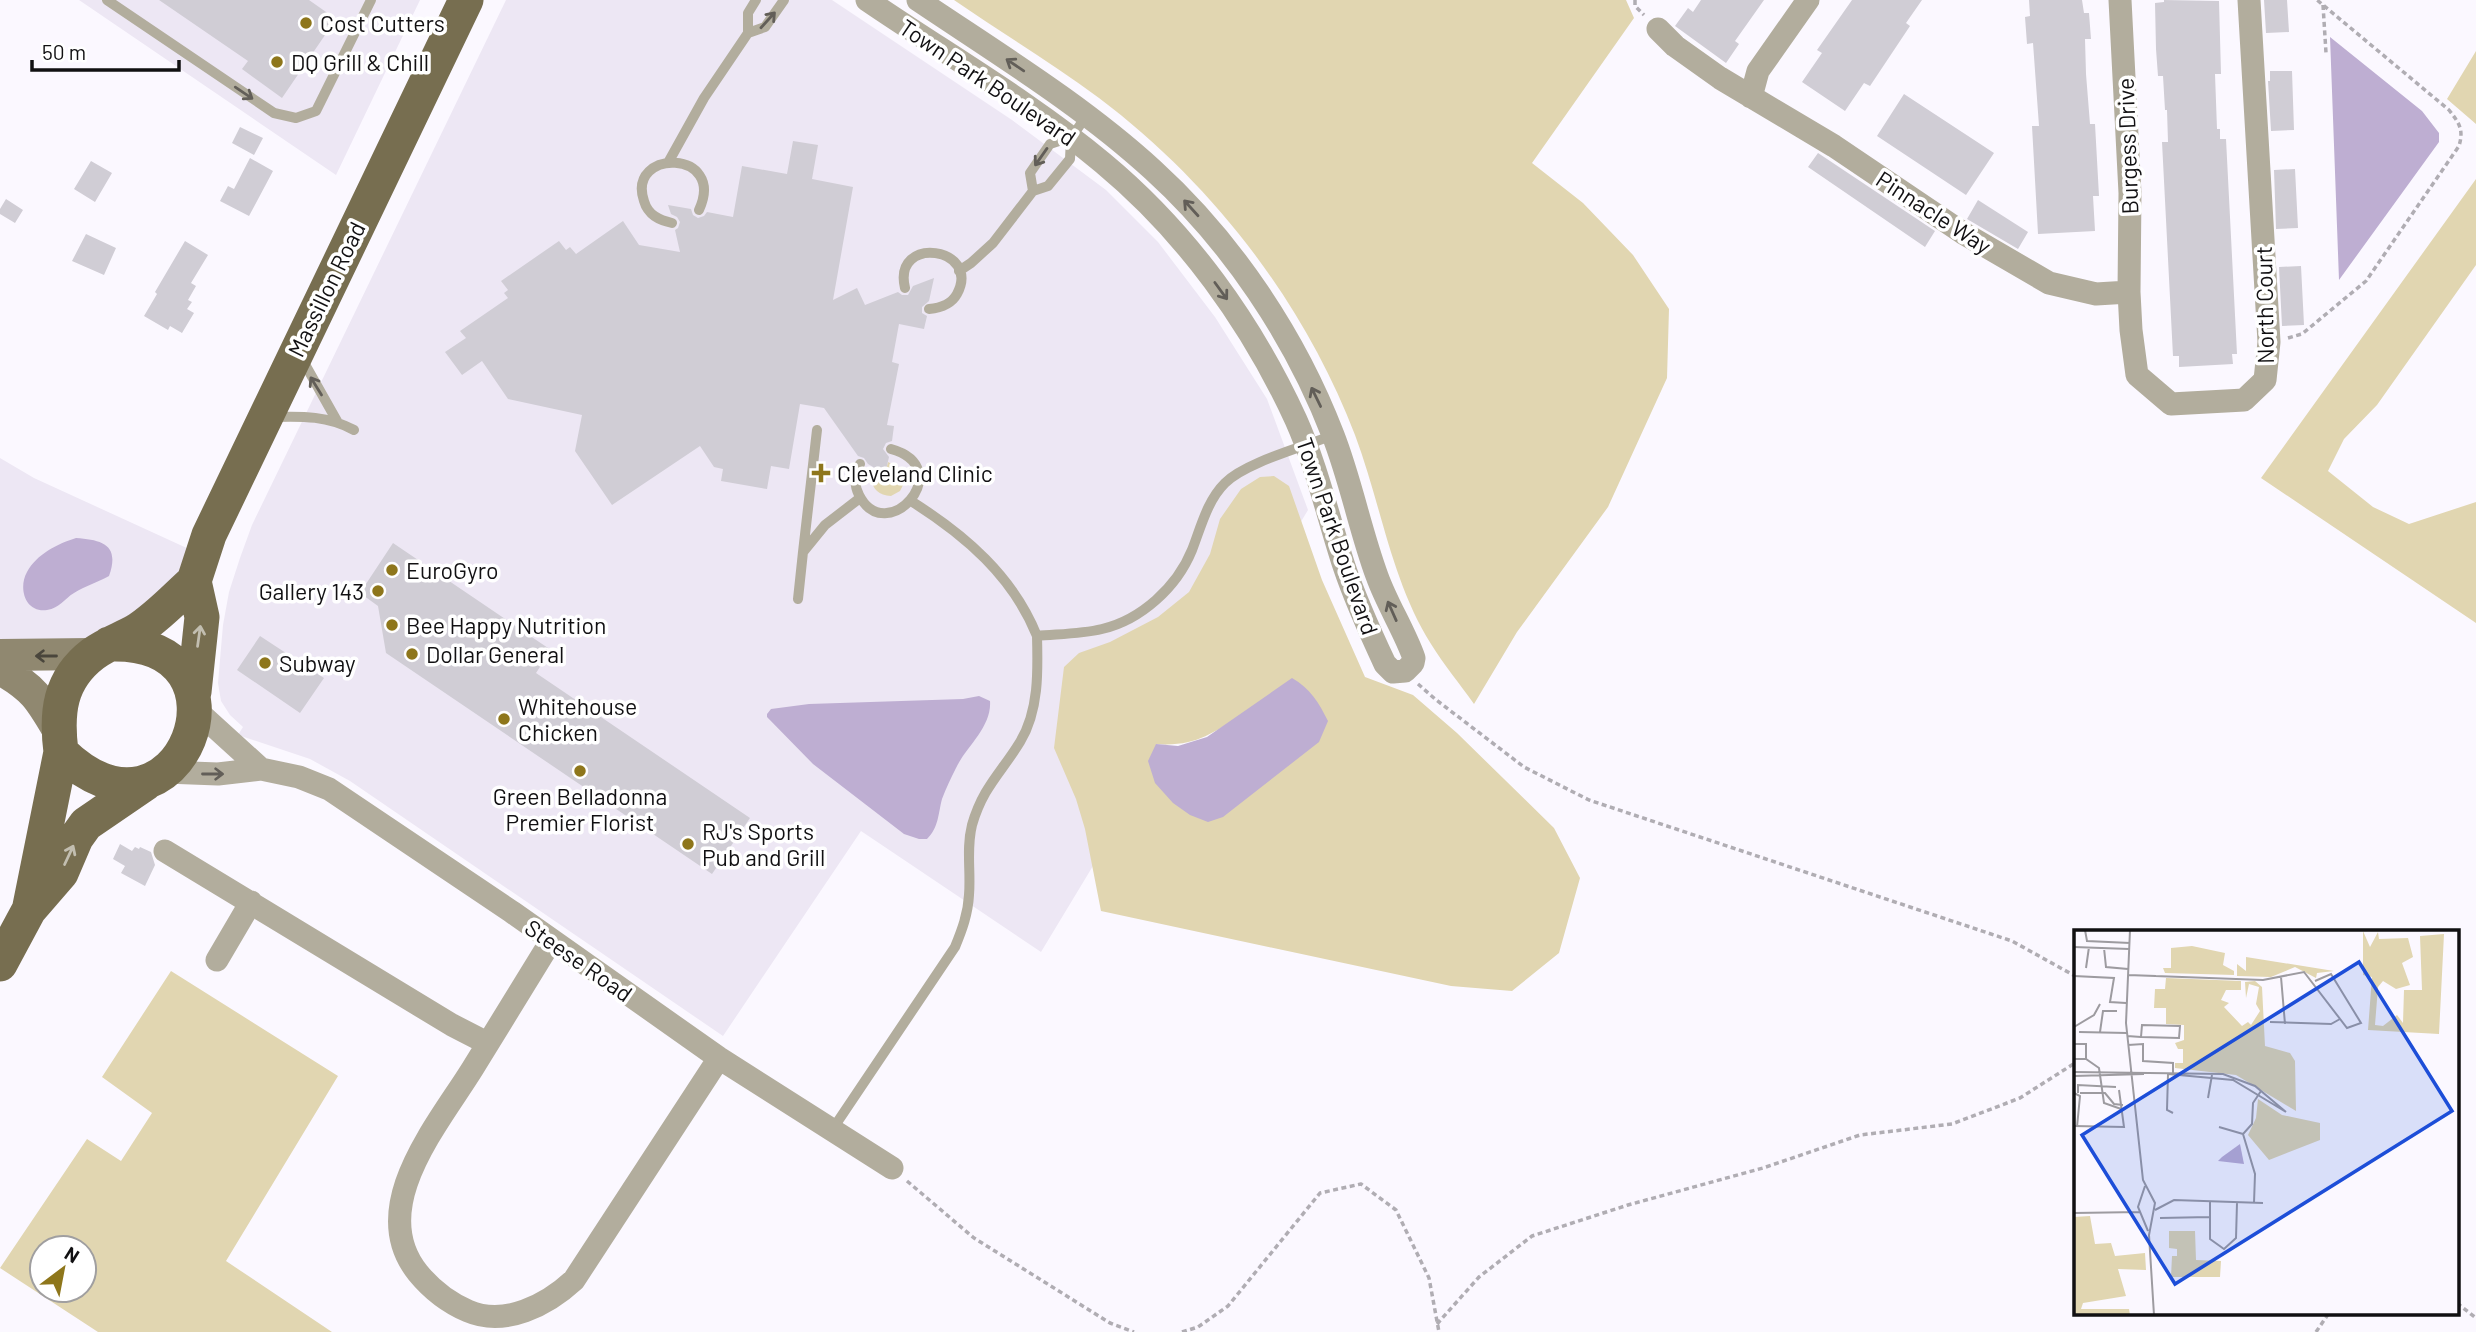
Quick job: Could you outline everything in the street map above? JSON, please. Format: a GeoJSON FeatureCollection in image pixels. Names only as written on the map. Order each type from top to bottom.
{"type":"FeatureCollection","features":[{"type":"Feature","properties":{"kind":"main road","name":"Massillon Road"},"geometry":{"type":"LineString","coordinates":[[100,649],[160,614],[194,581],[209,535],[466,0]]}},
{"type":"Feature","properties":{"kind":"main road"},"geometry":{"type":"LineString","coordinates":[[0,964],[29,911],[61,873],[76,838],[86,824],[155,778],[185,747],[192,733],[202,617],[194,581]]}},
{"type":"Feature","properties":{"kind":"main road"},"geometry":{"type":"LineString","coordinates":[[29,911],[60,741],[61,698],[66,685],[100,649],[141,645],[163,654],[177,665],[194,701]]}},
{"type":"Feature","properties":{"kind":"main road"},"geometry":{"type":"LineString","coordinates":[[60,741],[83,771],[101,782],[120,786],[155,778]]}},
{"type":"Feature","properties":{"kind":"street","name":"Town Park Boulevard"},"geometry":{"type":"LineString","coordinates":[[867,0],[1071,138],[1105,164],[1142,199],[1204,268],[1237,313],[1265,360],[1307,446],[1345,567],[1388,669],[1399,673],[1405,671],[1414,658],[1378,580],[1333,435],[1310,383],[1286,340],[1232,257],[1171,188],[1121,142],[1087,115],[918,0]]}},
{"type":"Feature","properties":{"kind":"street"},"geometry":{"type":"LineString","coordinates":[[1751,97],[1758,71],[1808,0]]}},
{"type":"Feature","properties":{"kind":"street","name":"Burgess Drive"},"geometry":{"type":"LineString","coordinates":[[2120,0],[2130,193],[2129,292]]}},
{"type":"Feature","properties":{"kind":"street","name":"North Court"},"geometry":{"type":"LineString","coordinates":[[2129,292],[2137,375],[2171,404],[2244,400],[2265,380],[2269,342],[2249,0]]}},
{"type":"Feature","properties":{"kind":"street","name":"Pinnacle Way"},"geometry":{"type":"LineString","coordinates":[[1658,29],[1675,46],[1751,97],[1834,146],[1964,233],[2049,283],[2096,293],[2129,292]]}},
{"type":"Feature","properties":{"kind":"street"},"geometry":{"type":"LineString","coordinates":[[0,655],[100,649]]}},
{"type":"Feature","properties":{"kind":"street"},"geometry":{"type":"LineString","coordinates":[[0,669],[29,688],[41,700],[60,741]]}},
{"type":"Feature","properties":{"kind":"street"},"geometry":{"type":"LineString","coordinates":[[194,701],[261,769]]}},
{"type":"Feature","properties":{"kind":"street","name":"Steese Road"},"geometry":{"type":"LineString","coordinates":[[155,778],[261,769],[299,776],[329,789],[719,1058],[892,1168]]}},
{"type":"Feature","properties":{"kind":"street"},"geometry":{"type":"LineString","coordinates":[[165,851],[452,1026],[487,1044]]}},
{"type":"Feature","properties":{"kind":"street"},"geometry":{"type":"LineString","coordinates":[[217,961],[251,902]]}},
{"type":"Feature","properties":{"kind":"street"},"geometry":{"type":"LineString","coordinates":[[551,941],[425,1144],[405,1185],[400,1207],[404,1250],[413,1266],[435,1292],[453,1305],[473,1313],[492,1316],[514,1314],[537,1307],[574,1280],[719,1058]]}},
{"type":"Feature","properties":{"kind":"lane"},"geometry":{"type":"LineString","coordinates":[[107,0],[274,113],[296,118],[316,111],[367,2]]}},
{"type":"Feature","properties":{"kind":"lane"},"geometry":{"type":"LineString","coordinates":[[669,161],[704,98],[748,33],[748,13],[756,0]]}},
{"type":"Feature","properties":{"kind":"lane"},"geometry":{"type":"LineString","coordinates":[[748,33],[765,27],[784,0]]}},
{"type":"Feature","properties":{"kind":"lane"},"geometry":{"type":"LineString","coordinates":[[959,271],[993,243],[1033,191],[1048,186],[1070,159],[1071,138],[1087,115]]}},
{"type":"Feature","properties":{"kind":"lane"},"geometry":{"type":"LineString","coordinates":[[1033,191],[1030,173],[1050,144],[1071,138]]}},
{"type":"Feature","properties":{"kind":"lane"},"geometry":{"type":"LineString","coordinates":[[672,223],[653,216],[643,199],[645,179],[659,164],[679,162],[696,172],[704,190],[699,209]]}},
{"type":"Feature","properties":{"kind":"lane"},"geometry":{"type":"LineString","coordinates":[[905,288],[904,275],[907,266],[922,253],[930,251],[949,257],[959,271],[959,291],[954,299],[938,308],[929,309]]}},
{"type":"Feature","properties":{"kind":"lane"},"geometry":{"type":"LineString","coordinates":[[297,349],[312,381],[337,421]]}},
{"type":"Feature","properties":{"kind":"lane"},"geometry":{"type":"LineString","coordinates":[[264,418],[296,416],[337,421],[354,430]]}},
{"type":"Feature","properties":{"kind":"lane"},"geometry":{"type":"LineString","coordinates":[[798,599],[817,430]]}},
{"type":"Feature","properties":{"kind":"lane"},"geometry":{"type":"LineString","coordinates":[[1037,636],[1103,629],[1135,615],[1165,593],[1180,573],[1191,554],[1212,501],[1226,482],[1246,469],[1333,435]]}},
{"type":"Feature","properties":{"kind":"lane"},"geometry":{"type":"LineString","coordinates":[[860,464],[855,478],[860,498],[876,511],[897,511],[911,501],[918,488],[919,477],[916,467],[900,452],[891,449]]}},
{"type":"Feature","properties":{"kind":"lane"},"geometry":{"type":"LineString","coordinates":[[803,552],[825,525],[860,498]]}},
{"type":"Feature","properties":{"kind":"lane"},"geometry":{"type":"LineString","coordinates":[[832,1130],[956,947],[966,919],[970,893],[967,856],[972,826],[984,791],[1021,741],[1032,713],[1038,669],[1037,636],[1028,613],[1006,581],[984,556],[956,531],[911,501]]}},
{"type":"Feature","properties":{"kind":"path"},"geometry":{"type":"LineString","coordinates":[[2269,342],[2302,334],[2366,281],[2459,146],[2463,133],[2449,110],[2317,0]]}},
{"type":"Feature","properties":{"kind":"path"},"geometry":{"type":"LineString","coordinates":[[2323,5],[2326,53]]}},
{"type":"Feature","properties":{"kind":"path"},"geometry":{"type":"LineString","coordinates":[[1405,671],[1435,699],[1524,767],[1589,800],[2012,941],[2074,975]]}},
{"type":"Feature","properties":{"kind":"path"},"geometry":{"type":"LineString","coordinates":[[1437,1324],[1479,1277],[1532,1236],[1628,1205],[1763,1168],[1860,1135],[1952,1124],[2020,1098],[2074,1064]]}},
{"type":"Feature","properties":{"kind":"path"},"geometry":{"type":"LineString","coordinates":[[892,1168],[974,1238],[1110,1323],[1134,1332]]}},
{"type":"Feature","properties":{"kind":"path"},"geometry":{"type":"LineString","coordinates":[[1182,1332],[1198,1327],[1228,1306],[1320,1193],[1361,1184],[1396,1210],[1429,1278],[1439,1332]]}},
{"type":"Feature","properties":{"kind":"path"},"geometry":{"type":"LineString","coordinates":[[2458,1304],[2476,1318]]}},
{"type":"Feature","properties":{"kind":"path"},"geometry":{"type":"LineString","coordinates":[[2316,1332],[2328,1314]]}},
{"type":"Feature","properties":{"kind":"shaded area"},"geometry":{"type":"Polygon","coordinates":[[[79,0],[420,0],[336,175],[79,0]]]}},
{"type":"Feature","properties":{"kind":"shaded area","name":"Cleveland Clinic"},"geometry":{"type":"Polygon","coordinates":[[[506,0],[832,0],[1012,120],[1106,190],[1158,242],[1215,317],[1267,399],[1308,510],[1041,952],[861,831],[723,1036],[350,781],[310,759],[238,735],[243,727],[230,715],[221,701],[218,683],[229,592],[252,525],[506,0]]]}},
{"type":"Feature","properties":{"kind":"shaded area"},"geometry":{"type":"Polygon","coordinates":[[[954,0],[1626,0],[1634,18],[1532,163],[1583,203],[1633,255],[1669,309],[1667,378],[1608,507],[1517,632],[1474,704],[1441,659],[1417,619],[1396,568],[1355,435],[1334,386],[1281,292],[1250,248],[1180,168],[1140,131],[1081,85],[954,0]]]}},
{"type":"Feature","properties":{"kind":"shaded area"},"geometry":{"type":"Polygon","coordinates":[[[2330,37],[2422,111],[2439,133],[2439,142],[2339,280],[2330,37]]]}},
{"type":"Feature","properties":{"kind":"shaded area"},"geometry":{"type":"Polygon","coordinates":[[[2476,51],[2476,124],[2447,99],[2476,51]]]}},
{"type":"Feature","properties":{"kind":"shaded area"},"geometry":{"type":"Polygon","coordinates":[[[2476,179],[2476,265],[2377,405],[2344,439],[2328,471],[2373,507],[2409,524],[2476,502],[2476,623],[2261,478],[2476,179]]]}},
{"type":"Feature","properties":{"kind":"shaded area"},"geometry":{"type":"Polygon","coordinates":[[[0,458],[34,478],[202,555],[135,631],[0,655],[0,458]]]}},
{"type":"Feature","properties":{"kind":"shaded area"},"geometry":{"type":"Polygon","coordinates":[[[888,462],[902,469],[905,481],[900,491],[891,496],[880,493],[872,483],[876,468],[886,470],[888,462]]]}},
{"type":"Feature","properties":{"kind":"shaded area"},"geometry":{"type":"Polygon","coordinates":[[[1274,476],[1289,486],[1322,580],[1365,677],[1413,695],[1457,733],[1554,828],[1580,878],[1559,953],[1512,991],[1451,986],[1101,911],[1085,829],[1076,799],[1054,748],[1064,667],[1079,653],[1110,642],[1158,617],[1189,592],[1210,554],[1220,519],[1241,489],[1260,477],[1274,476]],[[1242,715],[1202,738],[1181,743],[1156,744],[1155,783],[1242,715]]]}},
{"type":"Feature","properties":{"kind":"shaded area"},"geometry":{"type":"Polygon","coordinates":[[[76,538],[94,540],[107,546],[112,557],[109,576],[78,591],[51,609],[33,608],[24,592],[27,572],[48,550],[76,538]]]}},
{"type":"Feature","properties":{"kind":"shaded area"},"geometry":{"type":"Polygon","coordinates":[[[1292,678],[1313,696],[1328,721],[1319,742],[1223,817],[1208,822],[1190,815],[1173,803],[1155,783],[1148,761],[1156,744],[1178,746],[1207,737],[1292,678]]]}},
{"type":"Feature","properties":{"kind":"shaded area"},"geometry":{"type":"Polygon","coordinates":[[[979,696],[990,701],[987,719],[956,768],[942,799],[936,825],[927,839],[904,834],[813,764],[767,717],[771,709],[809,704],[963,699],[979,696]]]}},
{"type":"Feature","properties":{"kind":"shaded area"},"geometry":{"type":"Polygon","coordinates":[[[171,971],[338,1076],[226,1261],[332,1332],[98,1332],[55,1304],[98,1304],[98,1234],[28,1234],[28,1286],[0,1268],[87,1139],[121,1161],[152,1113],[102,1077],[171,971]]]}},
{"type":"Feature","properties":{"kind":"building"},"geometry":{"type":"Polygon","coordinates":[[[159,0],[309,0],[336,19],[282,98],[242,69],[248,61],[159,0]]]}},
{"type":"Feature","properties":{"kind":"building"},"geometry":{"type":"Polygon","coordinates":[[[1701,0],[1764,0],[1735,41],[1739,44],[1726,63],[1675,26],[1688,8],[1693,12],[1701,0]]]}},
{"type":"Feature","properties":{"kind":"building"},"geometry":{"type":"Polygon","coordinates":[[[1852,0],[1922,0],[1906,23],[1910,26],[1870,86],[1864,83],[1845,111],[1802,82],[1822,53],[1817,50],[1852,0]]]}},
{"type":"Feature","properties":{"kind":"building"},"geometry":{"type":"Polygon","coordinates":[[[2029,0],[2082,0],[2084,13],[2089,13],[2091,39],[2085,39],[2086,74],[2090,124],[2095,124],[2099,196],[2093,196],[2095,231],[2038,234],[2032,126],[2039,126],[2033,43],[2027,44],[2025,17],[2030,16],[2029,0]]]}},
{"type":"Feature","properties":{"kind":"building"},"geometry":{"type":"Polygon","coordinates":[[[2164,0],[2219,1],[2221,74],[2215,74],[2217,129],[2220,129],[2220,139],[2226,139],[2237,354],[2232,354],[2233,364],[2179,367],[2179,356],[2173,356],[2162,142],[2168,142],[2167,110],[2163,76],[2158,76],[2156,49],[2155,3],[2164,0]]]}},
{"type":"Feature","properties":{"kind":"building"},"geometry":{"type":"Polygon","coordinates":[[[2264,0],[2287,0],[2289,32],[2266,33],[2264,0]]]}},
{"type":"Feature","properties":{"kind":"building"},"geometry":{"type":"Polygon","coordinates":[[[2270,71],[2292,71],[2294,130],[2271,131],[2268,81],[2270,71]]]}},
{"type":"Feature","properties":{"kind":"building"},"geometry":{"type":"Polygon","coordinates":[[[1904,94],[1994,153],[1966,195],[1877,136],[1904,94]]]}},
{"type":"Feature","properties":{"kind":"building"},"geometry":{"type":"Polygon","coordinates":[[[240,127],[263,138],[254,155],[232,143],[240,127]]]}},
{"type":"Feature","properties":{"kind":"building"},"geometry":{"type":"Polygon","coordinates":[[[793,141],[818,145],[812,179],[853,187],[833,300],[857,288],[865,305],[898,292],[908,295],[913,286],[934,278],[929,301],[922,307],[922,313],[927,316],[924,329],[899,324],[892,362],[899,364],[887,425],[894,426],[892,441],[886,443],[883,449],[889,457],[885,474],[858,456],[824,408],[800,404],[789,469],[771,466],[767,489],[721,481],[723,469],[714,467],[700,446],[612,505],[575,451],[582,415],[508,399],[482,361],[462,375],[445,352],[466,338],[460,331],[508,298],[504,293],[508,290],[501,281],[559,241],[566,250],[570,247],[576,254],[623,221],[639,245],[680,252],[675,230],[680,222],[671,214],[668,205],[691,209],[693,215],[698,218],[707,212],[733,217],[742,166],[787,174],[793,141]]]}},
{"type":"Feature","properties":{"kind":"building"},"geometry":{"type":"Polygon","coordinates":[[[1818,153],[1935,231],[1925,247],[1808,167],[1818,153]]]}},
{"type":"Feature","properties":{"kind":"building"},"geometry":{"type":"Polygon","coordinates":[[[250,158],[273,171],[249,216],[220,201],[228,186],[234,189],[250,158]]]}},
{"type":"Feature","properties":{"kind":"building"},"geometry":{"type":"Polygon","coordinates":[[[91,161],[112,173],[95,202],[74,189],[91,161]]]}},
{"type":"Feature","properties":{"kind":"building"},"geometry":{"type":"Polygon","coordinates":[[[2295,169],[2298,228],[2276,229],[2274,170],[2295,169]]]}},
{"type":"Feature","properties":{"kind":"building"},"geometry":{"type":"Polygon","coordinates":[[[6,199],[23,210],[15,223],[0,214],[6,199]]]}},
{"type":"Feature","properties":{"kind":"building"},"geometry":{"type":"Polygon","coordinates":[[[1978,200],[2028,232],[2018,249],[1967,219],[1978,200]]]}},
{"type":"Feature","properties":{"kind":"building"},"geometry":{"type":"Polygon","coordinates":[[[86,234],[116,248],[104,275],[72,261],[86,234]]]}},
{"type":"Feature","properties":{"kind":"building"},"geometry":{"type":"Polygon","coordinates":[[[185,241],[208,255],[191,283],[196,286],[188,300],[192,302],[187,309],[194,313],[182,333],[170,326],[168,330],[144,316],[185,241]]]}},
{"type":"Feature","properties":{"kind":"building"},"geometry":{"type":"Polygon","coordinates":[[[2301,266],[2304,325],[2282,326],[2279,267],[2301,266]]]}},
{"type":"Feature","properties":{"kind":"building"},"geometry":{"type":"Polygon","coordinates":[[[393,543],[551,650],[536,673],[750,818],[712,874],[386,653],[378,606],[360,593],[393,543]]]}},
{"type":"Feature","properties":{"kind":"building"},"geometry":{"type":"Polygon","coordinates":[[[260,636],[324,678],[300,713],[237,670],[260,636]]]}},
{"type":"Feature","properties":{"kind":"building"},"geometry":{"type":"Polygon","coordinates":[[[120,844],[132,851],[135,847],[140,847],[151,852],[155,865],[145,886],[121,873],[125,866],[113,859],[120,844]]]}},
{"type":"Feature","properties":{"kind":"place","name":"Cost Cutters"},"geometry":{"type":"Point","coordinates":[306,23]}},
{"type":"Feature","properties":{"kind":"place","name":"DQ Grill & Chill"},"geometry":{"type":"Point","coordinates":[277,62]}},
{"type":"Feature","properties":{"kind":"place","name":"Cleveland Clinic"},"geometry":{"type":"Point","coordinates":[821,473]}},
{"type":"Feature","properties":{"kind":"place","name":"EuroGyro"},"geometry":{"type":"Point","coordinates":[392,570]}},
{"type":"Feature","properties":{"kind":"place","name":"Gallery 143"},"geometry":{"type":"Point","coordinates":[378,591]}},
{"type":"Feature","properties":{"kind":"place","name":"Bee Happy Nutrition"},"geometry":{"type":"Point","coordinates":[392,625]}},
{"type":"Feature","properties":{"kind":"place","name":"Dollar General"},"geometry":{"type":"Point","coordinates":[412,654]}},
{"type":"Feature","properties":{"kind":"place","name":"Subway"},"geometry":{"type":"Point","coordinates":[265,663]}},
{"type":"Feature","properties":{"kind":"place","name":"Whitehouse Chicken"},"geometry":{"type":"Point","coordinates":[504,719]}},
{"type":"Feature","properties":{"kind":"place","name":"Green Belladonna Premier Florist"},"geometry":{"type":"Point","coordinates":[580,771]}},
{"type":"Feature","properties":{"kind":"place","name":"RJ's Sports Pub and Grill"},"geometry":{"type":"Point","coordinates":[688,844]}}]}
